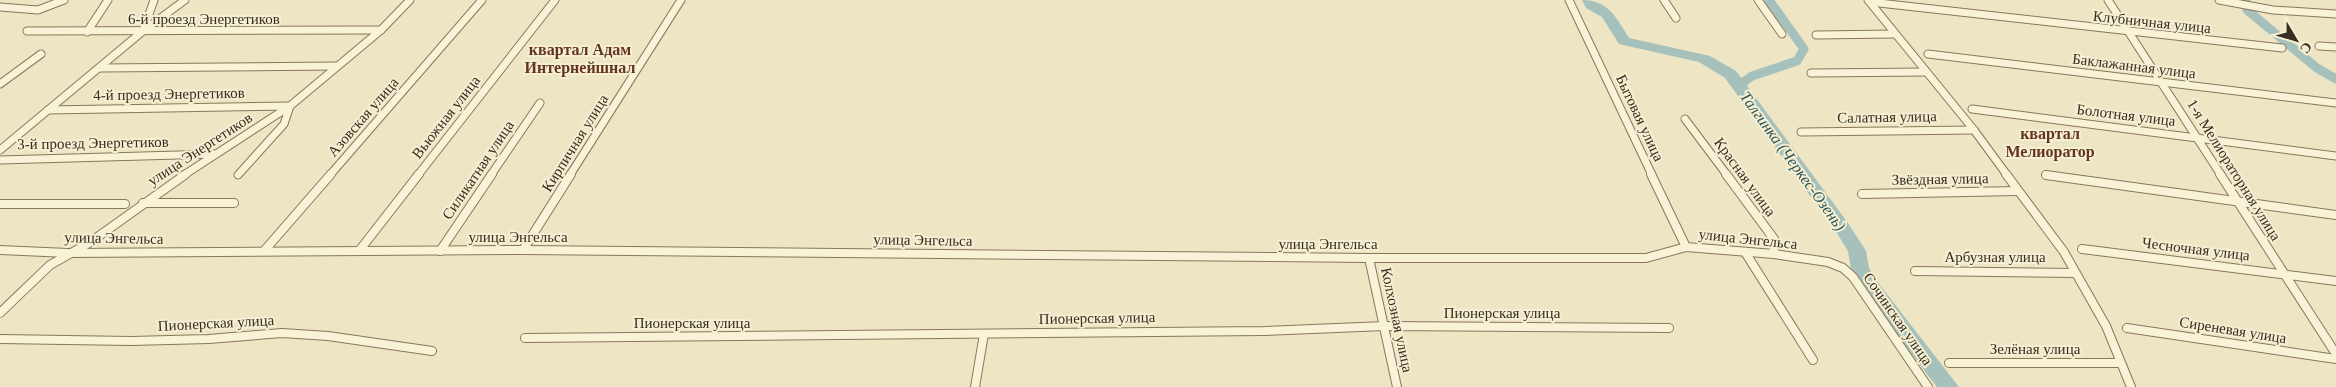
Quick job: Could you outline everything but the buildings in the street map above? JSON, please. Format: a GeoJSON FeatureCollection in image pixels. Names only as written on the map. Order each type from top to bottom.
{"type":"FeatureCollection","features":[{"type":"Feature","properties":{"kind":"street"},"geometry":{"type":"LineString","coordinates":[[0,7],[38,10],[64,0]]}},
{"type":"Feature","properties":{"kind":"street"},"geometry":{"type":"LineString","coordinates":[[87,32],[108,0]]}},
{"type":"Feature","properties":{"kind":"street"},"geometry":{"type":"LineString","coordinates":[[143,31],[154,0]]}},
{"type":"Feature","properties":{"kind":"street"},"geometry":{"type":"LineString","coordinates":[[0,150],[143,31],[185,0]]}},
{"type":"Feature","properties":{"kind":"street","name":"улица Энергетиков"},"geometry":{"type":"LineString","coordinates":[[0,313],[38,275],[68,253],[90,243],[143,203],[290,106],[381,30],[410,0]]}},
{"type":"Feature","properties":{"kind":"street","name":"Азовская улица"},"geometry":{"type":"LineString","coordinates":[[264,251],[482,0]]}},
{"type":"Feature","properties":{"kind":"street","name":"Вьюжная улица"},"geometry":{"type":"LineString","coordinates":[[359,251],[555,0]]}},
{"type":"Feature","properties":{"kind":"street","name":"Кирпичная улица"},"geometry":{"type":"LineString","coordinates":[[523,250],[681,0]]}},
{"type":"Feature","properties":{"kind":"street","name":"Бытовая улица"},"geometry":{"type":"LineString","coordinates":[[1569,0],[1686,247]]}},
{"type":"Feature","properties":{"kind":"street"},"geometry":{"type":"LineString","coordinates":[[1664,0],[1676,18]]}},
{"type":"Feature","properties":{"kind":"street"},"geometry":{"type":"LineString","coordinates":[[1758,0],[1782,34]]}},
{"type":"Feature","properties":{"kind":"street","name":"1-я Мелиораторная улица"},"geometry":{"type":"LineString","coordinates":[[2108,0],[2163,82],[2282,273],[2336,354]]}},
{"type":"Feature","properties":{"kind":"street"},"geometry":{"type":"LineString","coordinates":[[2219,0],[2262,8],[2336,14]]}},
{"type":"Feature","properties":{"kind":"street"},"geometry":{"type":"LineString","coordinates":[[1869,1],[1974,130],[2064,252],[2106,326],[2131,387]]}},
{"type":"Feature","properties":{"kind":"street","name":"Клубничная улица"},"geometry":{"type":"LineString","coordinates":[[1869,1],[2282,48]]}},
{"type":"Feature","properties":{"kind":"street","name":"6-й проезд Энергетиков"},"geometry":{"type":"LineString","coordinates":[[27,32],[381,30]]}},
{"type":"Feature","properties":{"kind":"street"},"geometry":{"type":"LineString","coordinates":[[1816,34],[1895,34]]}},
{"type":"Feature","properties":{"kind":"street"},"geometry":{"type":"LineString","coordinates":[[2319,46],[2336,47]]}},
{"type":"Feature","properties":{"kind":"street"},"geometry":{"type":"LineString","coordinates":[[0,84],[41,54]]}},
{"type":"Feature","properties":{"kind":"street","name":"Баклажанная улица"},"geometry":{"type":"LineString","coordinates":[[1928,54],[2336,103]]}},
{"type":"Feature","properties":{"kind":"street"},"geometry":{"type":"LineString","coordinates":[[100,68],[337,66]]}},
{"type":"Feature","properties":{"kind":"street"},"geometry":{"type":"LineString","coordinates":[[1811,73],[1926,72]]}},
{"type":"Feature","properties":{"kind":"street","name":"Силикатная улица"},"geometry":{"type":"LineString","coordinates":[[440,251],[540,103]]}},
{"type":"Feature","properties":{"kind":"street"},"geometry":{"type":"LineString","coordinates":[[238,175],[284,124],[290,106]]}},
{"type":"Feature","properties":{"kind":"street","name":"4-й проезд Энергетиков"},"geometry":{"type":"LineString","coordinates":[[48,110],[290,106]]}},
{"type":"Feature","properties":{"kind":"street","name":"Болотная улица"},"geometry":{"type":"LineString","coordinates":[[1972,109],[2336,156]]}},
{"type":"Feature","properties":{"kind":"street","name":"Красная улица"},"geometry":{"type":"LineString","coordinates":[[1685,119],[1774,239],[1774,254]]}},
{"type":"Feature","properties":{"kind":"street","name":"Салатная улица"},"geometry":{"type":"LineString","coordinates":[[1801,132],[1974,130]]}},
{"type":"Feature","properties":{"kind":"street","name":"3-й проезд Энергетиков"},"geometry":{"type":"LineString","coordinates":[[0,160],[216,154]]}},
{"type":"Feature","properties":{"kind":"street"},"geometry":{"type":"LineString","coordinates":[[2046,175],[2336,215]]}},
{"type":"Feature","properties":{"kind":"street","name":"Звёздная улица"},"geometry":{"type":"LineString","coordinates":[[1862,194],[2018,191]]}},
{"type":"Feature","properties":{"kind":"street"},"geometry":{"type":"LineString","coordinates":[[143,203],[234,203]]}},
{"type":"Feature","properties":{"kind":"street"},"geometry":{"type":"LineString","coordinates":[[0,204],[125,204]]}},
{"type":"Feature","properties":{"kind":"street","name":"улица Энгельса"},"geometry":{"type":"LineString","coordinates":[[0,250],[39,250],[68,253],[523,250],[1370,258],[1646,258],[1686,247],[1774,254],[1828,262],[1843,268]]}},
{"type":"Feature","properties":{"kind":"street","name":"Чесночная улица"},"geometry":{"type":"LineString","coordinates":[[2082,249],[2336,281]]}},
{"type":"Feature","properties":{"kind":"street"},"geometry":{"type":"LineString","coordinates":[[1745,252],[1813,360]]}},
{"type":"Feature","properties":{"kind":"street","name":"Колхозная улица"},"geometry":{"type":"LineString","coordinates":[[1370,258],[1397,387]]}},
{"type":"Feature","properties":{"kind":"street","name":"Сочинская улица"},"geometry":{"type":"LineString","coordinates":[[1843,268],[1853,277],[1928,387]]}},
{"type":"Feature","properties":{"kind":"street","name":"Арбузная улица"},"geometry":{"type":"LineString","coordinates":[[1915,271],[2075,272]]}},
{"type":"Feature","properties":{"kind":"street","name":"Пионерская улица"},"geometry":{"type":"LineString","coordinates":[[525,338],[984,334],[1110,330],[1264,331],[1385,326],[1669,328]]}},
{"type":"Feature","properties":{"kind":"street","name":"Сиреневая улица"},"geometry":{"type":"LineString","coordinates":[[2127,328],[2336,359]]}},
{"type":"Feature","properties":{"kind":"street","name":"Пионерская улица"},"geometry":{"type":"LineString","coordinates":[[0,339],[131,341],[208,339],[282,333],[328,336],[432,351]]}},
{"type":"Feature","properties":{"kind":"street"},"geometry":{"type":"LineString","coordinates":[[976,387],[984,334]]}},
{"type":"Feature","properties":{"kind":"street","name":"Зелёная улица"},"geometry":{"type":"LineString","coordinates":[[1949,363],[2120,363]]}},
{"type":"Feature","properties":{"kind":"waterway","name":"Талгинка (Черкес-Озень)"},"geometry":{"type":"LineString","coordinates":[[1589,0],[1591,5],[1607,14],[1624,41],[1704,59],[1719,66],[1731,75],[1842,227],[1857,251],[1860,268],[1868,283],[1949,387]]}},
{"type":"Feature","properties":{"kind":"waterway"},"geometry":{"type":"LineString","coordinates":[[1738,86],[1752,76],[1797,61],[1804,49],[1769,0]]}},
{"type":"Feature","properties":{"kind":"waterway"},"geometry":{"type":"LineString","coordinates":[[2246,0],[2247,10],[2317,68],[2336,79]]}},
{"type":"Feature","properties":{"kind":"district","name":"квартал Адам Интернейшнал"},"geometry":{"type":"Point","coordinates":[580,58]}},
{"type":"Feature","properties":{"kind":"district","name":"квартал Мелиоратор"},"geometry":{"type":"Point","coordinates":[2050,142]}}]}
